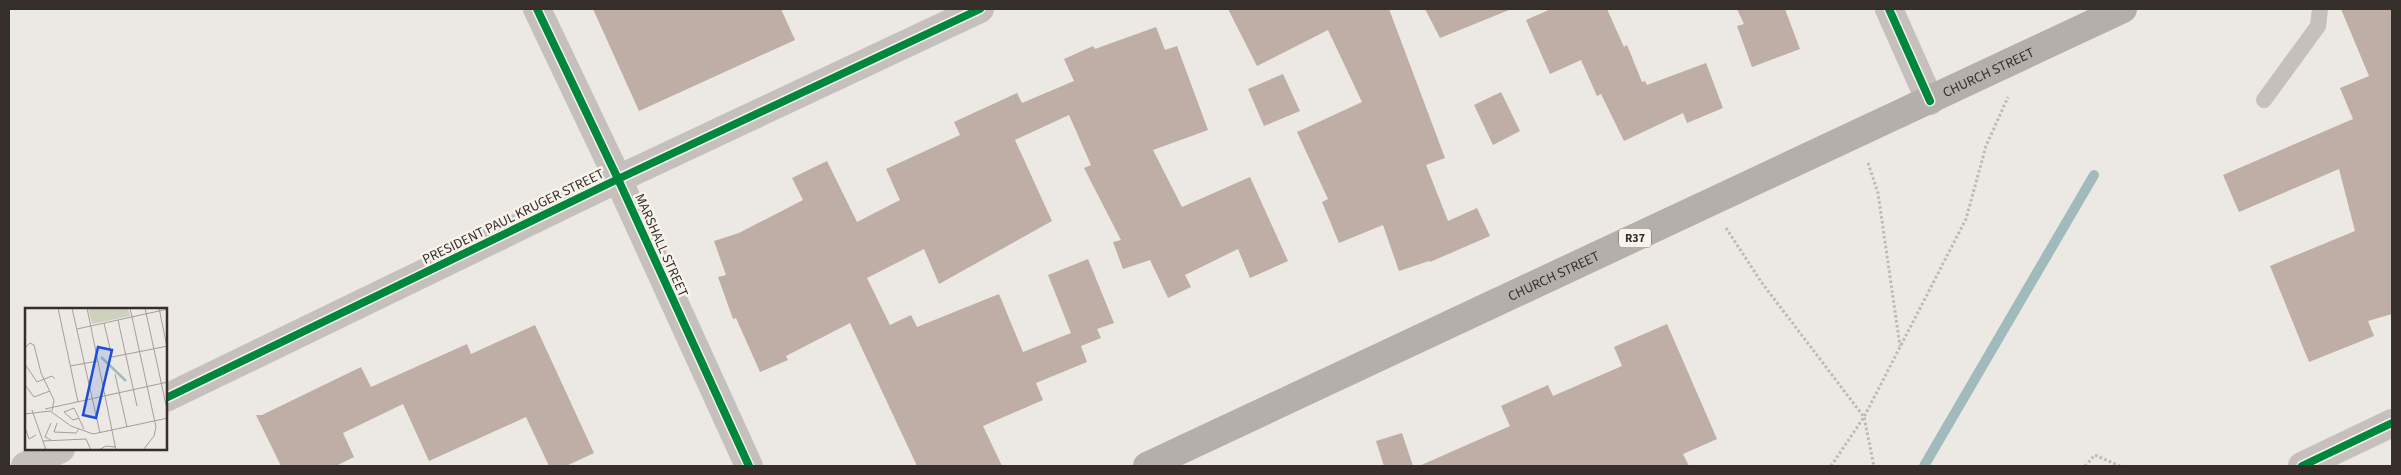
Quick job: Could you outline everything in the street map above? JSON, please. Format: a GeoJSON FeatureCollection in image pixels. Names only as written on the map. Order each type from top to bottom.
{"type":"FeatureCollection","features":[{"type":"Feature","properties":{"kind":"main road","name":"CHURCH STREET"},"geometry":{"type":"LineString","coordinates":[[1147,466],[2123,9]]}},
{"type":"Feature","properties":{"kind":"street","name":"MARSHALL STREET"},"geometry":{"type":"LineString","coordinates":[[537,9],[618,179],[749,466]]}},
{"type":"Feature","properties":{"kind":"street","name":"PRESIDENT PAUL KRUGER STREET"},"geometry":{"type":"LineString","coordinates":[[168,397],[618,179],[980,9]]}},
{"type":"Feature","properties":{"kind":"street"},"geometry":{"type":"LineString","coordinates":[[1889,9],[1930,101]]}},
{"type":"Feature","properties":{"kind":"street"},"geometry":{"type":"LineString","coordinates":[[2302,466],[2392,423]]}},
{"type":"Feature","properties":{"kind":"street"},"geometry":{"type":"LineString","coordinates":[[24,466],[59,450]]}},
{"type":"Feature","properties":{"kind":"lane"},"geometry":{"type":"LineString","coordinates":[[2264,100],[2318,26],[2320,9]]}},
{"type":"Feature","properties":{"kind":"path"},"geometry":{"type":"LineString","coordinates":[[1832,466],[1864,417],[1966,219],[1986,146],[2026,55]]}},
{"type":"Feature","properties":{"kind":"path"},"geometry":{"type":"LineString","coordinates":[[1858,134],[1878,193],[1900,346]]}},
{"type":"Feature","properties":{"kind":"path"},"geometry":{"type":"LineString","coordinates":[[1709,204],[1762,283],[1864,417],[1874,466]]}},
{"type":"Feature","properties":{"kind":"path"},"geometry":{"type":"LineString","coordinates":[[2084,466],[2095,455],[2120,466]]}},
{"type":"Feature","properties":{"kind":"building"},"geometry":{"type":"Polygon","coordinates":[[[593,9],[781,9],[795,40],[639,111],[593,9]]]}},
{"type":"Feature","properties":{"kind":"building"},"geometry":{"type":"Polygon","coordinates":[[[1228,9],[1389,9],[1445,158],[1426,165],[1448,221],[1477,208],[1490,236],[1430,262],[1399,271],[1383,225],[1339,243],[1322,202],[1328,199],[1297,132],[1362,102],[1328,30],[1257,66],[1228,9]]]}},
{"type":"Feature","properties":{"kind":"building"},"geometry":{"type":"Polygon","coordinates":[[[1425,9],[1509,9],[1509,10],[1440,38],[1425,9]]]}},
{"type":"Feature","properties":{"kind":"building"},"geometry":{"type":"Polygon","coordinates":[[[1551,9],[1607,9],[1624,47],[1627,45],[1642,82],[1645,81],[1647,85],[1706,63],[1723,108],[1687,123],[1683,113],[1624,141],[1601,94],[1597,96],[1581,60],[1550,74],[1526,20],[1551,9]]]}},
{"type":"Feature","properties":{"kind":"building"},"geometry":{"type":"Polygon","coordinates":[[[1737,9],[1785,9],[1800,49],[1752,67],[1737,26],[1744,24],[1737,9]]]}},
{"type":"Feature","properties":{"kind":"building"},"geometry":{"type":"Polygon","coordinates":[[[2341,9],[2392,9],[2392,314],[2368,321],[2374,336],[2309,362],[2270,266],[2355,231],[2339,169],[2239,212],[2223,175],[2353,119],[2340,88],[2369,76],[2341,9]]]}},
{"type":"Feature","properties":{"kind":"building"},"geometry":{"type":"Polygon","coordinates":[[[1156,27],[1165,50],[1177,46],[1208,130],[1153,150],[1182,207],[1250,177],[1288,261],[1250,278],[1238,249],[1185,275],[1191,287],[1168,298],[1150,260],[1123,269],[1113,242],[1121,240],[1084,168],[1091,165],[1069,115],[1015,140],[1052,221],[939,284],[924,249],[867,278],[890,325],[911,315],[917,327],[999,294],[1023,352],[1071,333],[1048,275],[1088,259],[1114,323],[1097,329],[1101,338],[1081,346],[1087,362],[1036,383],[1043,400],[983,426],[1002,466],[917,466],[850,323],[786,356],[788,360],[760,372],[736,318],[733,319],[718,277],[726,275],[714,241],[739,233],[803,200],[792,178],[827,161],[857,222],[900,200],[886,169],[960,135],[954,122],[1017,93],[1022,103],[1074,81],[1064,59],[1093,46],[1095,49],[1156,27]]]}},
{"type":"Feature","properties":{"kind":"building"},"geometry":{"type":"Polygon","coordinates":[[[1283,74],[1300,111],[1264,126],[1248,89],[1283,74]]]}},
{"type":"Feature","properties":{"kind":"building"},"geometry":{"type":"Polygon","coordinates":[[[1501,92],[1520,131],[1493,145],[1474,105],[1501,92]]]}},
{"type":"Feature","properties":{"kind":"building"},"geometry":{"type":"Polygon","coordinates":[[[1667,324],[1717,439],[1683,454],[1689,466],[1419,466],[1510,426],[1501,406],[1548,385],[1553,396],[1622,366],[1614,347],[1667,324]]]}},
{"type":"Feature","properties":{"kind":"building"},"geometry":{"type":"Polygon","coordinates":[[[535,325],[594,453],[566,466],[549,466],[526,417],[429,461],[403,404],[343,433],[354,457],[336,466],[281,466],[256,415],[262,415],[361,367],[371,387],[467,344],[471,354],[535,325]]]}},
{"type":"Feature","properties":{"kind":"building"},"geometry":{"type":"Polygon","coordinates":[[[1402,433],[1413,466],[1384,466],[1376,441],[1402,433]]]}},
{"type":"Feature","properties":{"kind":"waterway"},"geometry":{"type":"LineString","coordinates":[[1924,466],[2094,175]]}},
{"type":"Feature","properties":{"kind":"cycle path"},"geometry":{"type":"LineString","coordinates":[[537,9],[618,179],[749,466]]}},
{"type":"Feature","properties":{"kind":"cycle path"},"geometry":{"type":"LineString","coordinates":[[168,397],[618,179],[980,9]]}},
{"type":"Feature","properties":{"kind":"cycle path"},"geometry":{"type":"LineString","coordinates":[[1889,9],[1930,101]]}},
{"type":"Feature","properties":{"kind":"cycle path"},"geometry":{"type":"LineString","coordinates":[[2302,466],[2392,423]]}}]}
